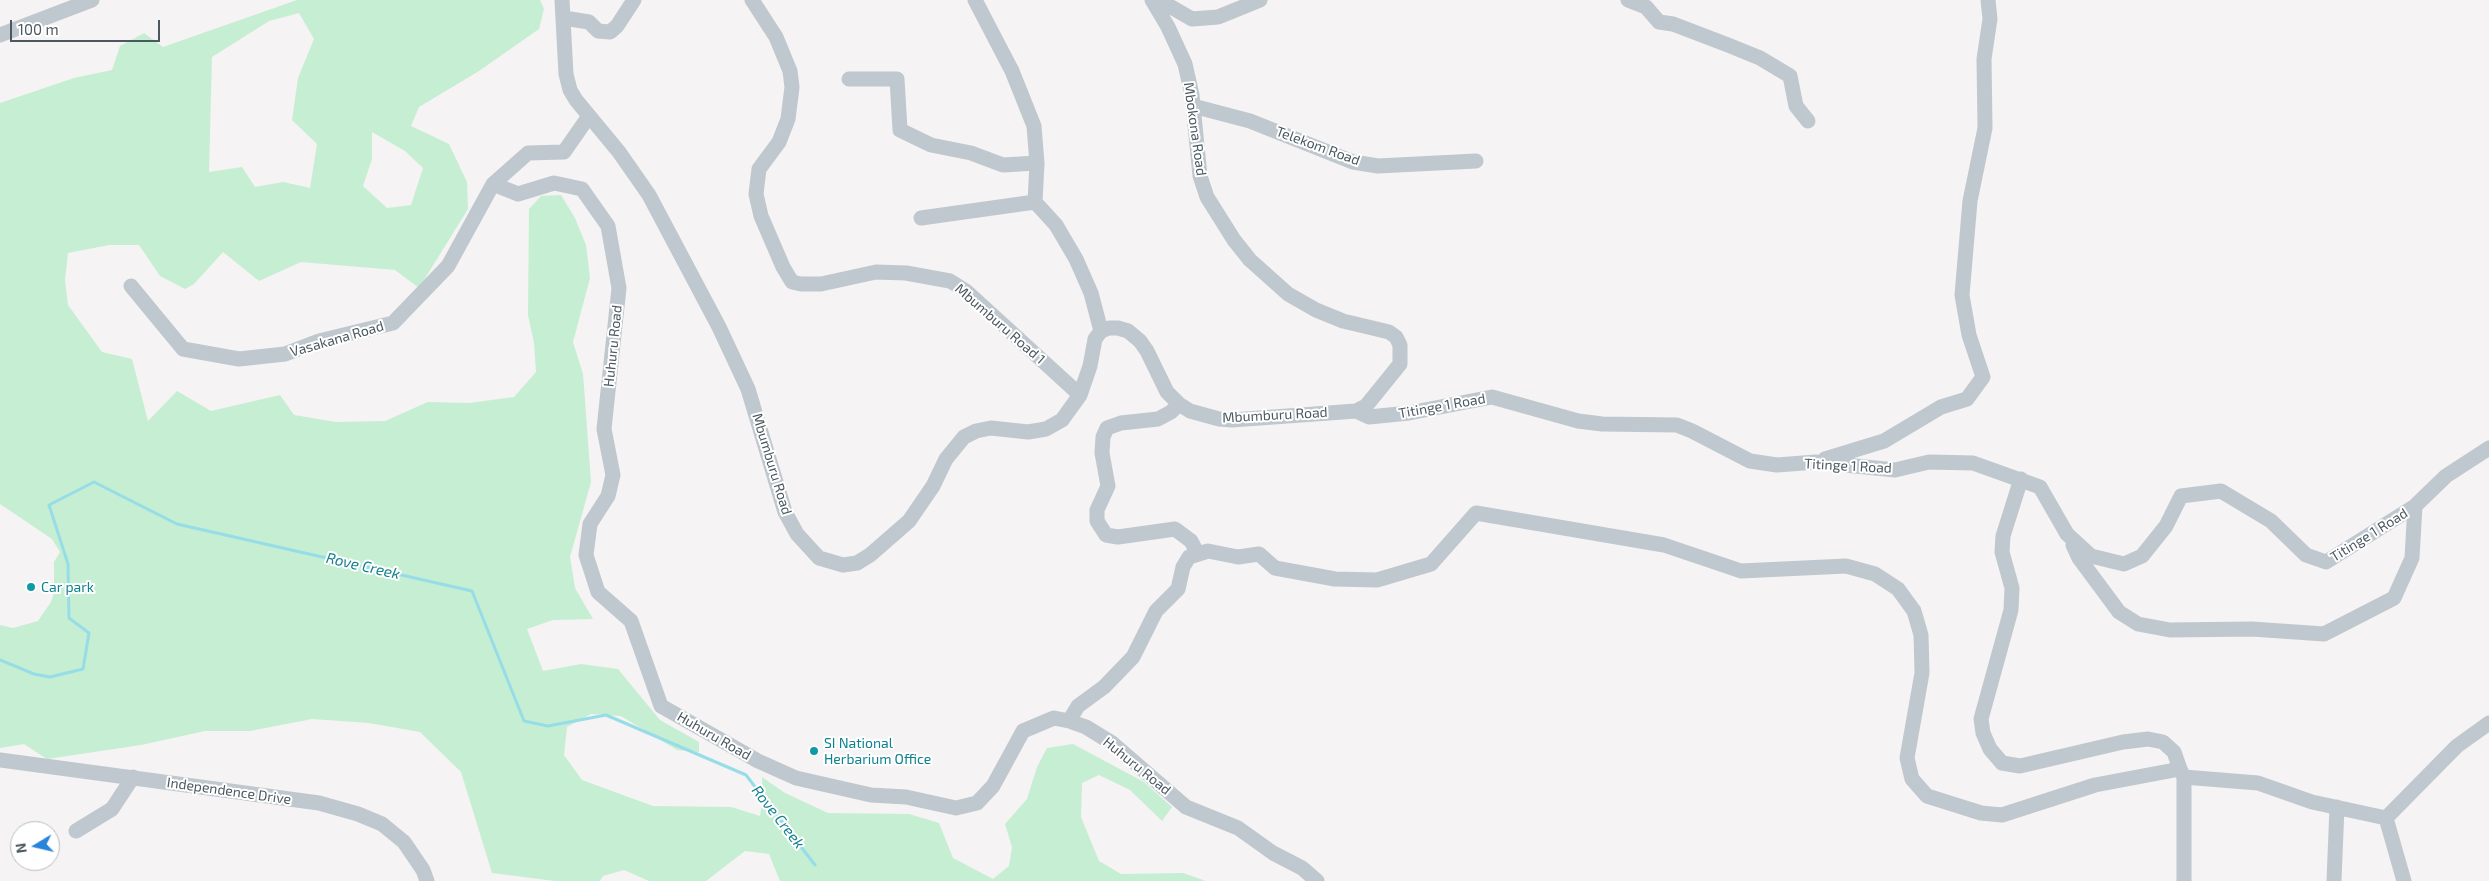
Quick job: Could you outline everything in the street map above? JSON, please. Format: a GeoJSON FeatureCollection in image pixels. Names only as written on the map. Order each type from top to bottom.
{"type":"FeatureCollection","features":[{"type":"Feature","properties":{"kind":"street"},"geometry":{"type":"LineString","coordinates":[[0,35],[92,0]]}},
{"type":"Feature","properties":{"kind":"street","name":"Mbumburu Road"},"geometry":{"type":"LineString","coordinates":[[562,0],[566,74],[570,90],[649,195],[719,327],[748,389],[785,512],[797,534],[819,558],[843,565],[857,562],[887,542],[909,521],[933,486],[946,459],[964,437],[976,430],[991,428],[1028,432],[1046,429],[1062,420],[1080,395],[1090,366],[1095,339],[1101,331],[1118,328],[1128,331],[1140,341],[1147,351],[1167,392],[1179,404],[1203,416],[1232,420],[1356,411]]}},
{"type":"Feature","properties":{"kind":"street"},"geometry":{"type":"LineString","coordinates":[[564,18],[589,22],[598,31],[610,32],[617,26],[634,0]]}},
{"type":"Feature","properties":{"kind":"street","name":"Mbumburu Road 1"},"geometry":{"type":"LineString","coordinates":[[752,0],[776,37],[790,71],[792,87],[788,119],[779,142],[759,169],[756,194],[761,216],[783,267],[792,282],[821,284],[876,272],[906,273],[950,281],[966,291],[1080,395]]}},
{"type":"Feature","properties":{"kind":"street"},"geometry":{"type":"LineString","coordinates":[[975,0],[1012,71],[1034,126],[1037,163],[1035,202],[1056,225],[1076,259],[1091,293],[1101,331]]}},
{"type":"Feature","properties":{"kind":"street","name":"Mbokona Road"},"geometry":{"type":"LineString","coordinates":[[1152,0],[1168,27],[1185,64],[1193,106],[1200,176],[1207,197],[1229,233],[1250,260],[1288,294],[1316,310],[1343,320],[1389,332],[1396,337],[1400,345],[1400,364],[1366,406],[1356,411]]}},
{"type":"Feature","properties":{"kind":"street"},"geometry":{"type":"LineString","coordinates":[[1159,0],[1192,19],[1218,17],[1260,0]]}},
{"type":"Feature","properties":{"kind":"street"},"geometry":{"type":"LineString","coordinates":[[1628,0],[1646,7],[1659,22],[1673,24],[1760,58],[1790,76],[1796,106],[1808,121]]}},
{"type":"Feature","properties":{"kind":"street"},"geometry":{"type":"LineString","coordinates":[[1816,462],[1884,441],[1941,408],[1967,399],[1983,377],[1969,335],[1962,295],[1970,200],[1985,128],[1984,59],[1990,18],[1988,0]]}},
{"type":"Feature","properties":{"kind":"street"},"geometry":{"type":"LineString","coordinates":[[849,79],[897,79],[900,130],[931,145],[971,152],[1003,165],[1037,163]]}},
{"type":"Feature","properties":{"kind":"street","name":"Telekom Road"},"geometry":{"type":"LineString","coordinates":[[1193,106],[1250,121],[1354,162],[1378,166],[1476,161]]}},
{"type":"Feature","properties":{"kind":"street","name":"Vasakana Road"},"geometry":{"type":"LineString","coordinates":[[131,286],[183,348],[238,359],[285,354],[319,341],[393,323],[448,266],[492,184],[528,153],[564,152],[589,116]]}},
{"type":"Feature","properties":{"kind":"street","name":"Huhuru Road"},"geometry":{"type":"LineString","coordinates":[[492,184],[518,194],[554,183],[582,189],[608,226],[619,288],[604,429],[613,475],[608,496],[590,524],[586,555],[598,592],[631,621],[661,706],[758,761],[796,778],[871,795],[906,797],[956,808],[977,803],[993,786],[1023,731],[1054,718],[1069,721],[1086,727],[1112,743],[1186,807],[1238,828],[1273,853],[1302,868],[1317,881]]}},
{"type":"Feature","properties":{"kind":"street"},"geometry":{"type":"LineString","coordinates":[[922,218],[1035,202]]}},
{"type":"Feature","properties":{"kind":"street","name":"Titinge 1 Road"},"geometry":{"type":"LineString","coordinates":[[1356,411],[1369,417],[1409,413],[1492,397],[1578,421],[1602,424],[1677,425],[1750,462],[1777,466],[1816,462],[1895,470],[1929,462],[1973,463],[2040,487],[2067,534],[2091,556],[2124,564],[2142,556],[2166,526],[2181,496],[2221,491],[2271,521],[2306,555],[2326,562],[2414,506],[2446,476],[2489,448]]}},
{"type":"Feature","properties":{"kind":"street"},"geometry":{"type":"LineString","coordinates":[[1179,404],[1171,412],[1158,419],[1121,423],[1108,428],[1103,437],[1102,453],[1108,486],[1097,510],[1097,522],[1106,535],[1118,537],[1175,529],[1191,541],[1198,554]]}},
{"type":"Feature","properties":{"kind":"street"},"geometry":{"type":"LineString","coordinates":[[2021,480],[2003,536],[2002,552],[2012,588],[2011,610],[1981,719],[1983,733],[1990,749],[2002,763],[2020,766],[2123,742],[2148,739],[2163,742],[2174,752],[2182,773],[2184,881]]}},
{"type":"Feature","properties":{"kind":"street"},"geometry":{"type":"LineString","coordinates":[[2067,534],[2079,558],[2119,612],[2138,624],[2170,630],[2252,629],[2324,634],[2394,598],[2412,558],[2414,506]]}},
{"type":"Feature","properties":{"kind":"street"},"geometry":{"type":"LineString","coordinates":[[1069,721],[1078,706],[1104,687],[1133,657],[1156,610],[1178,589],[1183,567],[1189,557],[1208,552],[1238,557],[1259,554],[1275,568],[1335,579],[1377,580],[1431,564],[1476,513],[1664,545],[1740,571],[1846,566],[1875,574],[1883,579],[1898,589],[1914,611],[1922,635],[1922,673],[1907,758],[1912,780],[1927,796],[1981,813],[2002,815],[2095,785],[2182,773],[2258,783],[2312,802],[2386,818]]}},
{"type":"Feature","properties":{"kind":"street"},"geometry":{"type":"LineString","coordinates":[[2386,818],[2457,746],[2489,723]]}},
{"type":"Feature","properties":{"kind":"street","name":"Independence Drive"},"geometry":{"type":"LineString","coordinates":[[0,760],[319,803],[358,814],[382,824],[404,842],[423,870],[427,881]]}},
{"type":"Feature","properties":{"kind":"street"},"geometry":{"type":"LineString","coordinates":[[76,831],[112,809],[133,777]]}},
{"type":"Feature","properties":{"kind":"street"},"geometry":{"type":"LineString","coordinates":[[2334,881],[2337,807]]}},
{"type":"Feature","properties":{"kind":"street"},"geometry":{"type":"LineString","coordinates":[[2386,818],[2404,881]]}},
{"type":"Feature","properties":{"kind":"green space"},"geometry":{"type":"Polygon","coordinates":[[[297,0],[540,0],[544,9],[539,29],[479,71],[419,107],[411,126],[449,144],[467,182],[468,209],[419,288],[395,270],[301,262],[259,281],[223,252],[194,284],[185,289],[160,276],[139,245],[109,245],[68,253],[65,280],[68,305],[102,352],[132,359],[148,421],[177,391],[211,411],[280,395],[294,415],[336,422],[385,421],[428,402],[469,403],[514,397],[536,372],[534,343],[528,315],[529,209],[541,196],[561,195],[575,218],[586,245],[590,278],[573,342],[583,374],[591,482],[570,557],[575,588],[593,619],[553,620],[527,629],[543,671],[581,664],[618,669],[660,720],[699,742],[699,752],[677,750],[621,716],[591,714],[567,727],[564,755],[582,780],[653,806],[731,807],[760,816],[763,797],[762,777],[785,793],[828,813],[909,814],[939,823],[953,858],[993,879],[1009,866],[1012,847],[1005,824],[1027,799],[1037,767],[1047,748],[1073,744],[1144,782],[1172,807],[1162,821],[1130,790],[1099,775],[1082,783],[1081,817],[1099,861],[1121,874],[1183,873],[1206,881],[780,881],[769,854],[745,851],[706,881],[649,881],[624,870],[603,876],[600,881],[555,881],[492,873],[461,772],[420,732],[369,723],[312,719],[250,731],[205,731],[141,745],[47,759],[24,744],[0,748],[0,625],[13,628],[38,621],[51,602],[54,592],[54,562],[60,552],[52,539],[0,504],[0,103],[74,78],[112,70],[120,46],[144,33],[163,47],[297,0]],[[299,13],[269,21],[212,57],[209,172],[242,167],[255,187],[283,182],[310,188],[317,144],[292,120],[298,78],[314,39],[299,13]],[[372,132],[372,159],[363,186],[387,208],[411,205],[423,168],[405,151],[372,132]]]}},
{"type":"Feature","properties":{"kind":"waterway","name":"Rove Creek"},"geometry":{"type":"LineString","coordinates":[[0,660],[34,674],[50,677],[83,669],[89,633],[69,618],[68,564],[49,505],[94,482],[177,524],[472,591],[524,721],[548,726],[606,715],[746,775],[815,865]]}},
{"type":"Feature","properties":{"kind":"place","name":"Car park"},"geometry":{"type":"Point","coordinates":[31,587]}},
{"type":"Feature","properties":{"kind":"place","name":"SI National Herbarium Office"},"geometry":{"type":"Point","coordinates":[814,751]}}]}
